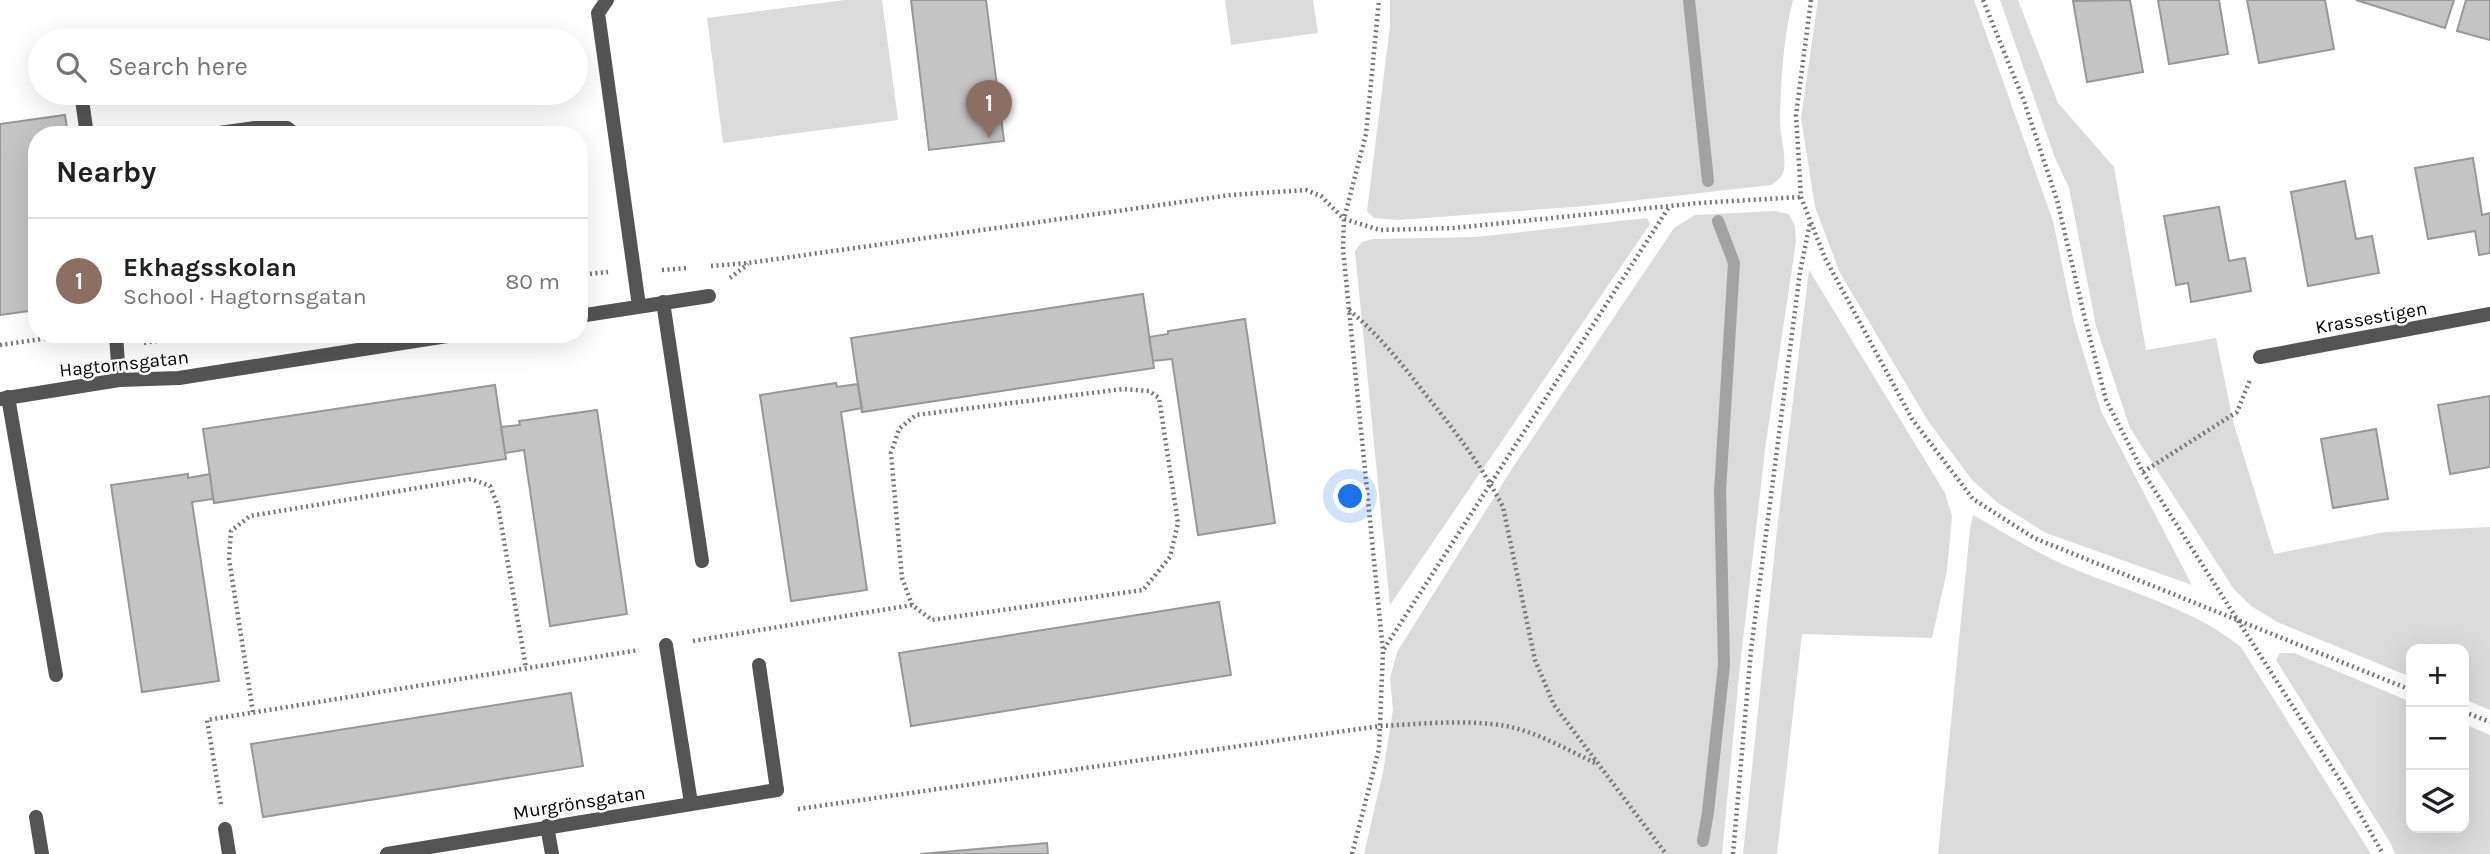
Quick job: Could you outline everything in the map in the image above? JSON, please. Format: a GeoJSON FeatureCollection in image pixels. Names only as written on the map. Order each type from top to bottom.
{"type":"FeatureCollection","features":[{"type":"Feature","properties":{"kind":"street"},"geometry":{"type":"LineString","coordinates":[[607,0],[598,13],[639,306]]}},
{"type":"Feature","properties":{"kind":"street"},"geometry":{"type":"LineString","coordinates":[[83,105],[86,126]]}},
{"type":"Feature","properties":{"kind":"street"},"geometry":{"type":"LineString","coordinates":[[588,314],[709,296]]}},
{"type":"Feature","properties":{"kind":"street"},"geometry":{"type":"LineString","coordinates":[[663,302],[702,561]]}},
{"type":"Feature","properties":{"kind":"street","name":"Krassestigen"},"geometry":{"type":"LineString","coordinates":[[2260,357],[2490,314]]}},
{"type":"Feature","properties":{"kind":"street"},"geometry":{"type":"LineString","coordinates":[[117,343],[119,380]]}},
{"type":"Feature","properties":{"kind":"street","name":"Hagtornsgatan"},"geometry":{"type":"LineString","coordinates":[[4,398],[119,380],[179,378],[403,343]]}},
{"type":"Feature","properties":{"kind":"street"},"geometry":{"type":"LineString","coordinates":[[4,398],[56,675]]}},
{"type":"Feature","properties":{"kind":"street"},"geometry":{"type":"LineString","coordinates":[[666,646],[691,803]]}},
{"type":"Feature","properties":{"kind":"street"},"geometry":{"type":"LineString","coordinates":[[759,664],[777,790]]}},
{"type":"Feature","properties":{"kind":"street","name":"Murgrönsgatan"},"geometry":{"type":"LineString","coordinates":[[387,854],[777,790]]}},
{"type":"Feature","properties":{"kind":"street"},"geometry":{"type":"LineString","coordinates":[[36,817],[43,854]]}},
{"type":"Feature","properties":{"kind":"street"},"geometry":{"type":"LineString","coordinates":[[547,826],[552,854]]}},
{"type":"Feature","properties":{"kind":"street"},"geometry":{"type":"LineString","coordinates":[[225,829],[229,854]]}},
{"type":"Feature","properties":{"kind":"path"},"geometry":{"type":"LineString","coordinates":[[1353,854],[1379,750],[1383,651],[1343,249],[1344,219],[1366,134],[1379,0]]}},
{"type":"Feature","properties":{"kind":"path"},"geometry":{"type":"LineString","coordinates":[[1811,0],[1796,115],[1801,197],[1825,258],[1912,419],[1973,499],[2034,538],[2406,688]]}},
{"type":"Feature","properties":{"kind":"path"},"geometry":{"type":"LineString","coordinates":[[1983,0],[2024,101],[2057,200],[2106,400],[2143,472],[2345,788],[2383,854]]}},
{"type":"Feature","properties":{"kind":"path"},"geometry":{"type":"LineString","coordinates":[[748,263],[1231,195],[1306,190],[1321,196],[1344,219],[1380,230],[1454,228],[1670,206],[1801,197]]}},
{"type":"Feature","properties":{"kind":"path"},"geometry":{"type":"LineString","coordinates":[[1383,651],[1670,206]]}},
{"type":"Feature","properties":{"kind":"path"},"geometry":{"type":"LineString","coordinates":[[1733,854],[1751,650],[1800,272],[1810,220]]}},
{"type":"Feature","properties":{"kind":"path"},"geometry":{"type":"LineString","coordinates":[[1349,310],[1371,328],[1394,354],[1476,459],[1491,484],[1503,507],[1535,660],[1554,705],[1666,854]]}},
{"type":"Feature","properties":{"kind":"path"},"geometry":{"type":"LineString","coordinates":[[0,345],[28,341]]}},
{"type":"Feature","properties":{"kind":"path"},"geometry":{"type":"LineString","coordinates":[[2143,472],[2237,412],[2260,357]]}},
{"type":"Feature","properties":{"kind":"path"},"geometry":{"type":"LineString","coordinates":[[225,829],[207,720],[912,605],[932,620],[1143,590],[1170,557],[1178,523],[1158,398],[1149,391],[1123,389],[916,415],[899,429],[891,453],[901,578],[912,605]]}},
{"type":"Feature","properties":{"kind":"path"},"geometry":{"type":"LineString","coordinates":[[253,712],[229,559],[231,531],[250,516],[471,479],[489,486],[498,506],[526,668]]}},
{"type":"Feature","properties":{"kind":"path"},"geometry":{"type":"LineString","coordinates":[[2469,714],[2490,722]]}},
{"type":"Feature","properties":{"kind":"path"},"geometry":{"type":"LineString","coordinates":[[777,790],[784,811],[1380,726],[1461,723],[1507,726],[1547,740],[1597,764]]}},
{"type":"Feature","properties":{"kind":"shaded area"},"geometry":{"type":"Polygon","coordinates":[[[845,0],[882,0],[898,120],[723,143],[707,18],[845,0]]]}},
{"type":"Feature","properties":{"kind":"shaded area"},"geometry":{"type":"Polygon","coordinates":[[[1225,0],[1313,0],[1318,33],[1231,45],[1225,0]]]}},
{"type":"Feature","properties":{"kind":"shaded area"},"geometry":{"type":"Polygon","coordinates":[[[1390,0],[1793,0],[1782,74],[1782,174],[1771,185],[1586,206],[1398,220],[1374,218],[1367,211],[1390,26],[1390,0]]]}},
{"type":"Feature","properties":{"kind":"shaded area"},"geometry":{"type":"Polygon","coordinates":[[[1818,0],[1974,0],[2053,221],[2074,322],[2101,411],[2192,585],[2046,533],[1998,503],[1972,480],[1928,421],[1840,273],[1815,207],[1801,118],[1818,0]]]}},
{"type":"Feature","properties":{"kind":"shaded area"},"geometry":{"type":"Polygon","coordinates":[[[2000,0],[2018,0],[2058,103],[2114,167],[2146,350],[2216,338],[2233,421],[2274,554],[2385,532],[2490,527],[2490,710],[2469,701],[2469,644],[2406,644],[2406,675],[2277,622],[2251,606],[2233,588],[2130,428],[2096,326],[2069,188],[2055,158],[2000,0]]]}},
{"type":"Feature","properties":{"kind":"shaded area"},"geometry":{"type":"Polygon","coordinates":[[[1775,211],[1789,214],[1795,226],[1796,242],[1766,442],[1722,854],[1364,854],[1383,772],[1393,710],[1390,678],[1397,652],[1513,467],[1674,228],[1695,215],[1775,211]]]}},
{"type":"Feature","properties":{"kind":"shaded area"},"geometry":{"type":"Polygon","coordinates":[[[1647,218],[1650,224],[1390,605],[1355,251],[1362,242],[1373,239],[1476,237],[1647,218]]]}},
{"type":"Feature","properties":{"kind":"shaded area"},"geometry":{"type":"Polygon","coordinates":[[[1809,270],[1945,493],[1952,516],[1947,571],[1932,638],[1802,634],[1777,854],[1743,854],[1777,530],[1809,270]]]}},
{"type":"Feature","properties":{"kind":"shaded area"},"geometry":{"type":"Polygon","coordinates":[[[1973,515],[2059,562],[2181,611],[2222,633],[2241,647],[2371,854],[1938,854],[1973,515]]]}},
{"type":"Feature","properties":{"kind":"shaded area"},"geometry":{"type":"Polygon","coordinates":[[[2280,653],[2294,653],[2406,700],[2406,833],[2469,833],[2469,726],[2490,735],[2490,854],[2395,854],[2276,660],[2280,653]]]}},
{"type":"Feature","properties":{"kind":"building"},"geometry":{"type":"Polygon","coordinates":[[[911,0],[986,0],[1004,141],[929,150],[911,0]]]}},
{"type":"Feature","properties":{"kind":"building"},"geometry":{"type":"Polygon","coordinates":[[[2130,0],[2143,72],[2087,82],[2073,1],[2130,0]]]}},
{"type":"Feature","properties":{"kind":"building"},"geometry":{"type":"Polygon","coordinates":[[[2158,0],[2219,0],[2228,54],[2169,64],[2158,0]]]}},
{"type":"Feature","properties":{"kind":"building"},"geometry":{"type":"Polygon","coordinates":[[[2247,0],[2325,0],[2334,49],[2259,63],[2247,0]]]}},
{"type":"Feature","properties":{"kind":"building"},"geometry":{"type":"Polygon","coordinates":[[[2356,0],[2454,0],[2445,28],[2356,0]]]}},
{"type":"Feature","properties":{"kind":"building"},"geometry":{"type":"Polygon","coordinates":[[[2466,0],[2490,0],[2490,40],[2457,31],[2466,0]]]}},
{"type":"Feature","properties":{"kind":"building"},"geometry":{"type":"Polygon","coordinates":[[[65,115],[67,126],[28,126],[28,311],[0,315],[0,124],[65,115]]]}},
{"type":"Feature","properties":{"kind":"building"},"geometry":{"type":"Polygon","coordinates":[[[2473,158],[2482,215],[2490,213],[2490,253],[2479,255],[2475,231],[2428,239],[2415,168],[2473,158]]]}},
{"type":"Feature","properties":{"kind":"building"},"geometry":{"type":"Polygon","coordinates":[[[2345,181],[2356,239],[2372,236],[2379,273],[2308,286],[2291,192],[2345,181]]]}},
{"type":"Feature","properties":{"kind":"building"},"geometry":{"type":"Polygon","coordinates":[[[2219,207],[2229,261],[2245,258],[2251,291],[2191,302],[2188,283],[2176,285],[2164,216],[2219,207]]]}},
{"type":"Feature","properties":{"kind":"building"},"geometry":{"type":"Polygon","coordinates":[[[1143,294],[1154,368],[862,412],[851,338],[1143,294]]]}},
{"type":"Feature","properties":{"kind":"building"},"geometry":{"type":"Polygon","coordinates":[[[1245,319],[1275,523],[1198,535],[1172,359],[1153,361],[1149,337],[1168,334],[1168,331],[1245,319]]]}},
{"type":"Feature","properties":{"kind":"building"},"geometry":{"type":"Polygon","coordinates":[[[836,383],[837,387],[858,384],[862,408],[841,412],[867,590],[791,601],[760,395],[836,383]]]}},
{"type":"Feature","properties":{"kind":"building"},"geometry":{"type":"Polygon","coordinates":[[[495,385],[506,459],[214,503],[203,429],[495,385]]]}},
{"type":"Feature","properties":{"kind":"building"},"geometry":{"type":"Polygon","coordinates":[[[2490,396],[2490,467],[2450,474],[2438,405],[2490,396]]]}},
{"type":"Feature","properties":{"kind":"building"},"geometry":{"type":"Polygon","coordinates":[[[597,410],[627,614],[550,626],[524,450],[505,453],[501,427],[520,425],[519,421],[597,410]]]}},
{"type":"Feature","properties":{"kind":"building"},"geometry":{"type":"Polygon","coordinates":[[[2376,429],[2388,499],[2333,508],[2321,439],[2376,429]]]}},
{"type":"Feature","properties":{"kind":"building"},"geometry":{"type":"Polygon","coordinates":[[[188,474],[188,478],[210,474],[213,499],[192,502],[219,681],[142,692],[111,485],[188,474]]]}},
{"type":"Feature","properties":{"kind":"building"},"geometry":{"type":"Polygon","coordinates":[[[1219,602],[1231,675],[911,726],[899,653],[1219,602]]]}},
{"type":"Feature","properties":{"kind":"building"},"geometry":{"type":"Polygon","coordinates":[[[571,693],[583,766],[263,817],[251,744],[571,693]]]}},
{"type":"Feature","properties":{"kind":"building"},"geometry":{"type":"Polygon","coordinates":[[[1047,843],[1048,854],[920,854],[1047,843]]]}},
{"type":"Feature","properties":{"kind":"waterway"},"geometry":{"type":"LineString","coordinates":[[1689,0],[1708,181]]}},
{"type":"Feature","properties":{"kind":"waterway"},"geometry":{"type":"LineString","coordinates":[[1703,841],[1724,665],[1720,491],[1734,263],[1718,221]]}},
{"type":"Feature","properties":{"kind":"place","name":"Ekhagsskolan"},"geometry":{"type":"Point","coordinates":[989,138]}}]}
